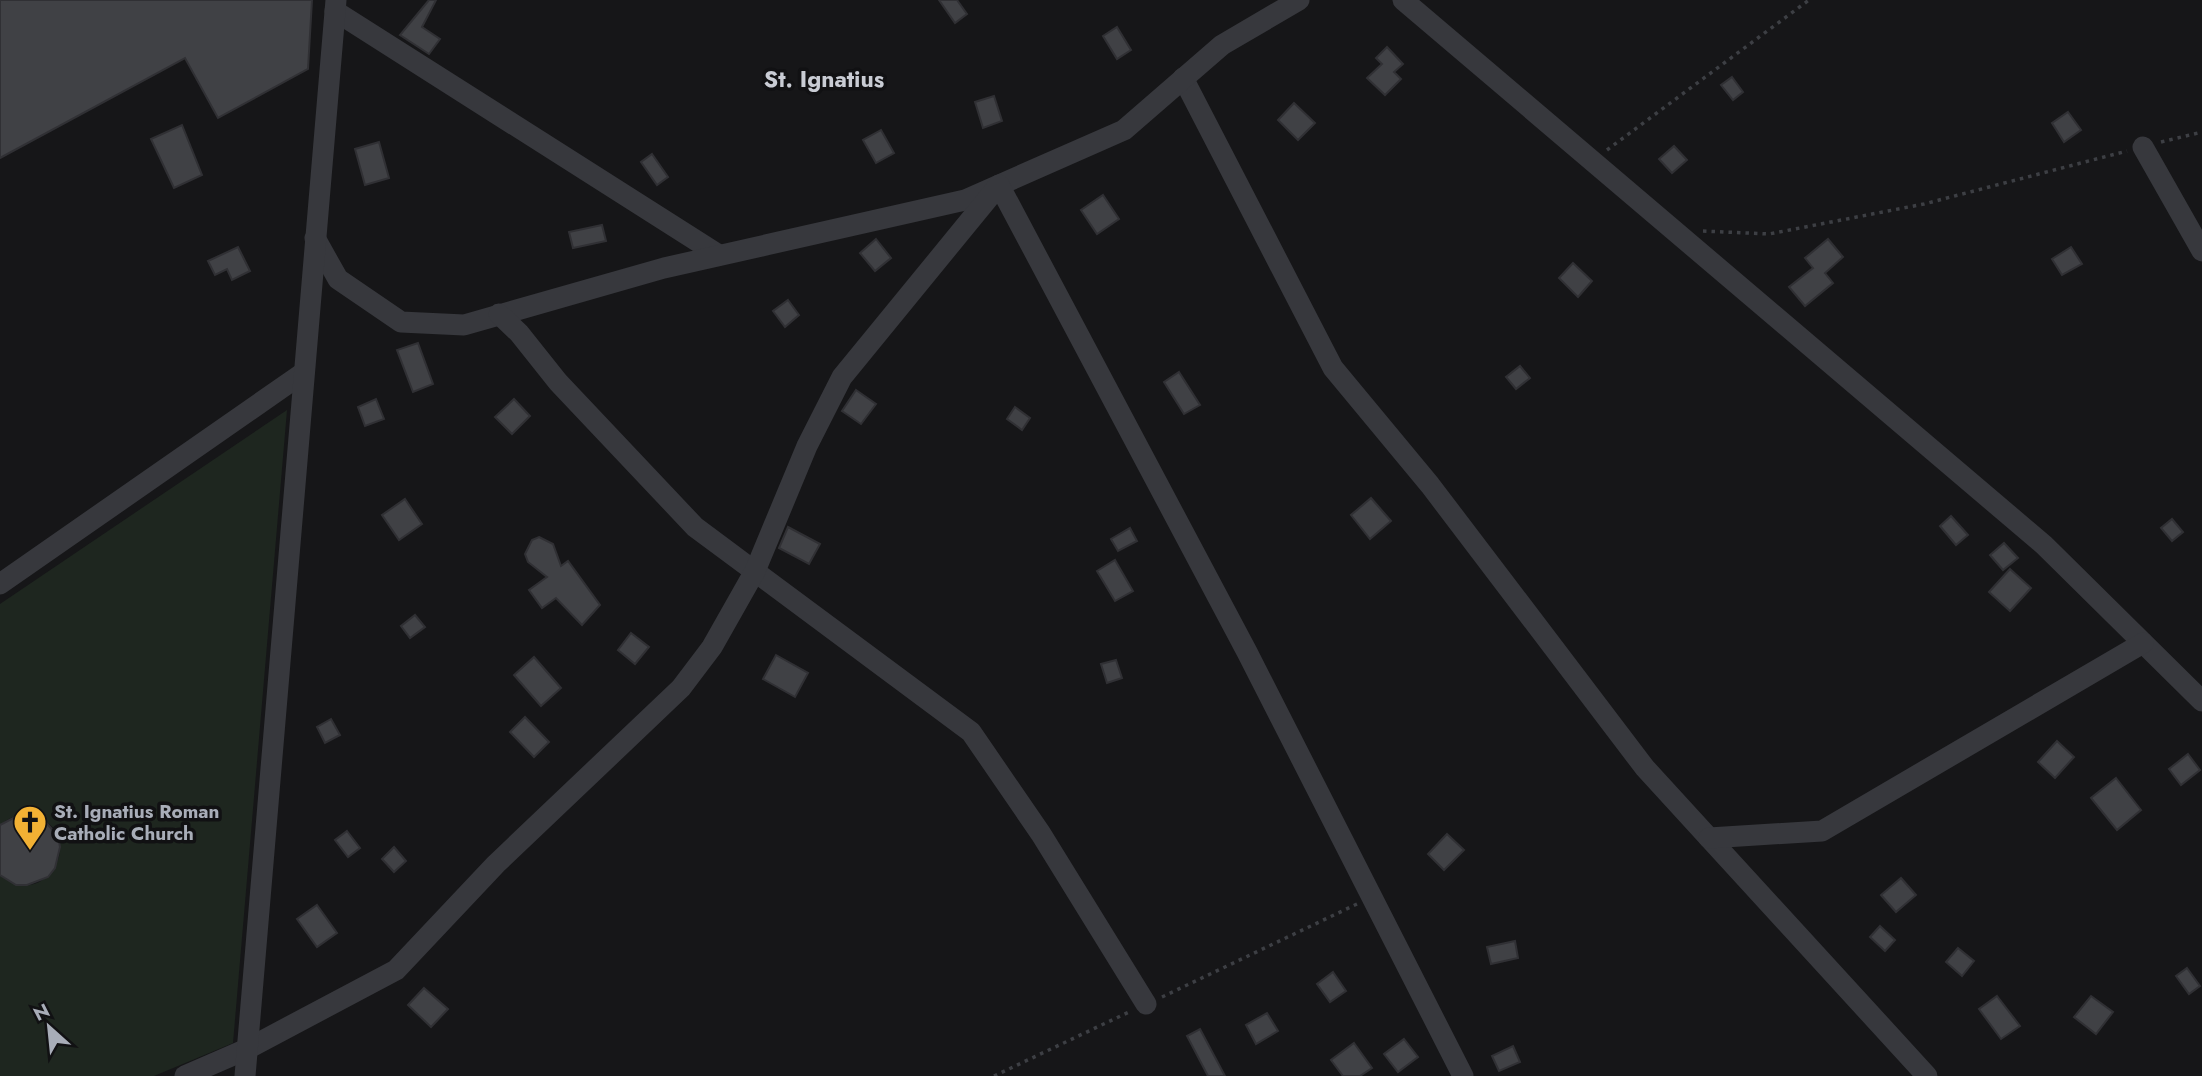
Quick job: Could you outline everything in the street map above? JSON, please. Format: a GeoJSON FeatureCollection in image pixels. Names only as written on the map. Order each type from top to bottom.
{"type":"FeatureCollection","features":[{"type":"Feature","properties":{"kind":"street"},"geometry":{"type":"LineString","coordinates":[[315,238],[338,279],[401,323],[464,325],[719,255],[965,200],[1124,130],[1222,45],[1299,0]]}},
{"type":"Feature","properties":{"kind":"street"},"geometry":{"type":"LineString","coordinates":[[1403,0],[2044,545],[2202,701]]}},
{"type":"Feature","properties":{"kind":"street"},"geometry":{"type":"LineString","coordinates":[[245,1076],[335,6],[719,255]]}},
{"type":"Feature","properties":{"kind":"street"},"geometry":{"type":"LineString","coordinates":[[1183,78],[1333,368],[1430,485],[1645,768],[1927,1076]]}},
{"type":"Feature","properties":{"kind":"street"},"geometry":{"type":"LineString","coordinates":[[2143,147],[2202,251]]}},
{"type":"Feature","properties":{"kind":"street"},"geometry":{"type":"LineString","coordinates":[[185,1076],[247,1049],[396,970],[496,864],[681,688],[712,647],[755,571],[807,446],[842,377],[999,185]]}},
{"type":"Feature","properties":{"kind":"street"},"geometry":{"type":"LineString","coordinates":[[999,185],[1247,652],[1463,1076]]}},
{"type":"Feature","properties":{"kind":"street"},"geometry":{"type":"LineString","coordinates":[[499,314],[519,333],[558,383],[695,527],[971,732],[1041,834],[1146,1004]]}},
{"type":"Feature","properties":{"kind":"street"},"geometry":{"type":"LineString","coordinates":[[0,584],[303,373]]}},
{"type":"Feature","properties":{"kind":"street"},"geometry":{"type":"LineString","coordinates":[[1709,838],[1822,831],[2143,643]]}},
{"type":"Feature","properties":{"kind":"path"},"geometry":{"type":"LineString","coordinates":[[1591,162],[1810,0]]}},
{"type":"Feature","properties":{"kind":"path"},"geometry":{"type":"LineString","coordinates":[[1692,228],[1704,232],[1769,234],[1924,204],[2202,132]]}},
{"type":"Feature","properties":{"kind":"path"},"geometry":{"type":"LineString","coordinates":[[994,1076],[1372,897]]}},
{"type":"Feature","properties":{"kind":"shaded area"},"geometry":{"type":"Polygon","coordinates":[[[287,410],[233,1043],[154,1076],[0,1076],[0,875],[17,884],[32,885],[45,878],[55,867],[60,853],[59,839],[52,826],[36,817],[17,816],[0,825],[0,604],[287,410]]]}},
{"type":"Feature","properties":{"kind":"building"},"geometry":{"type":"Polygon","coordinates":[[[0,0],[312,0],[308,69],[218,118],[185,58],[0,158],[0,0]]]}},
{"type":"Feature","properties":{"kind":"building"},"geometry":{"type":"Polygon","coordinates":[[[429,0],[436,0],[422,27],[440,39],[429,54],[400,35],[429,0]]]}},
{"type":"Feature","properties":{"kind":"building"},"geometry":{"type":"Polygon","coordinates":[[[939,0],[957,0],[967,14],[955,23],[939,0]]]}},
{"type":"Feature","properties":{"kind":"building"},"geometry":{"type":"Polygon","coordinates":[[[1117,27],[1131,50],[1117,59],[1103,36],[1117,27]]]}},
{"type":"Feature","properties":{"kind":"building"},"geometry":{"type":"Polygon","coordinates":[[[1387,47],[1403,64],[1394,72],[1401,79],[1385,95],[1367,78],[1382,64],[1376,58],[1387,47]]]}},
{"type":"Feature","properties":{"kind":"building"},"geometry":{"type":"Polygon","coordinates":[[[1732,77],[1743,92],[1733,100],[1721,85],[1732,77]]]}},
{"type":"Feature","properties":{"kind":"building"},"geometry":{"type":"Polygon","coordinates":[[[994,96],[1002,121],[983,128],[975,102],[994,96]]]}},
{"type":"Feature","properties":{"kind":"building"},"geometry":{"type":"Polygon","coordinates":[[[1294,103],[1315,123],[1298,140],[1278,120],[1294,103]]]}},
{"type":"Feature","properties":{"kind":"building"},"geometry":{"type":"Polygon","coordinates":[[[2068,112],[2081,130],[2064,142],[2052,123],[2068,112]]]}},
{"type":"Feature","properties":{"kind":"building"},"geometry":{"type":"Polygon","coordinates":[[[182,125],[202,175],[174,188],[151,139],[182,125]]]}},
{"type":"Feature","properties":{"kind":"building"},"geometry":{"type":"Polygon","coordinates":[[[881,130],[894,153],[876,163],[863,140],[881,130]]]}},
{"type":"Feature","properties":{"kind":"building"},"geometry":{"type":"Polygon","coordinates":[[[379,142],[389,178],[365,185],[355,149],[379,142]]]}},
{"type":"Feature","properties":{"kind":"building"},"geometry":{"type":"Polygon","coordinates":[[[1674,146],[1687,160],[1672,173],[1659,159],[1674,146]]]}},
{"type":"Feature","properties":{"kind":"building"},"geometry":{"type":"Polygon","coordinates":[[[652,154],[668,177],[657,185],[641,162],[652,154]]]}},
{"type":"Feature","properties":{"kind":"building"},"geometry":{"type":"Polygon","coordinates":[[[1103,195],[1119,219],[1097,234],[1081,210],[1103,195]]]}},
{"type":"Feature","properties":{"kind":"building"},"geometry":{"type":"Polygon","coordinates":[[[602,225],[606,241],[573,248],[569,232],[602,225]]]}},
{"type":"Feature","properties":{"kind":"building"},"geometry":{"type":"Polygon","coordinates":[[[876,239],[891,258],[875,271],[860,253],[876,239]]]}},
{"type":"Feature","properties":{"kind":"building"},"geometry":{"type":"Polygon","coordinates":[[[1828,239],[1843,257],[1825,273],[1833,283],[1805,306],[1789,287],[1813,268],[1805,258],[1828,239]]]}},
{"type":"Feature","properties":{"kind":"building"},"geometry":{"type":"Polygon","coordinates":[[[238,247],[250,271],[232,280],[227,269],[215,275],[208,261],[238,247]]]}},
{"type":"Feature","properties":{"kind":"building"},"geometry":{"type":"Polygon","coordinates":[[[2071,247],[2082,264],[2062,275],[2052,259],[2071,247]]]}},
{"type":"Feature","properties":{"kind":"building"},"geometry":{"type":"Polygon","coordinates":[[[1573,263],[1592,281],[1578,297],[1559,278],[1573,263]]]}},
{"type":"Feature","properties":{"kind":"building"},"geometry":{"type":"Polygon","coordinates":[[[788,300],[799,315],[785,327],[773,311],[788,300]]]}},
{"type":"Feature","properties":{"kind":"building"},"geometry":{"type":"Polygon","coordinates":[[[418,343],[433,384],[413,392],[397,350],[418,343]]]}},
{"type":"Feature","properties":{"kind":"building"},"geometry":{"type":"Polygon","coordinates":[[[1520,366],[1530,378],[1516,389],[1506,377],[1520,366]]]}},
{"type":"Feature","properties":{"kind":"building"},"geometry":{"type":"Polygon","coordinates":[[[1179,372],[1200,405],[1184,414],[1164,382],[1179,372]]]}},
{"type":"Feature","properties":{"kind":"building"},"geometry":{"type":"Polygon","coordinates":[[[856,390],[876,404],[861,424],[842,411],[856,390]]]}},
{"type":"Feature","properties":{"kind":"building"},"geometry":{"type":"Polygon","coordinates":[[[376,399],[384,419],[365,426],[358,407],[376,399]]]}},
{"type":"Feature","properties":{"kind":"building"},"geometry":{"type":"Polygon","coordinates":[[[514,399],[530,416],[512,434],[495,417],[514,399]]]}},
{"type":"Feature","properties":{"kind":"building"},"geometry":{"type":"Polygon","coordinates":[[[1015,407],[1030,418],[1022,430],[1007,419],[1015,407]]]}},
{"type":"Feature","properties":{"kind":"building"},"geometry":{"type":"Polygon","coordinates":[[[1371,498],[1391,521],[1370,539],[1351,515],[1371,498]]]}},
{"type":"Feature","properties":{"kind":"building"},"geometry":{"type":"Polygon","coordinates":[[[405,499],[422,524],[399,540],[382,515],[405,499]]]}},
{"type":"Feature","properties":{"kind":"building"},"geometry":{"type":"Polygon","coordinates":[[[1951,516],[1968,535],[1956,545],[1940,526],[1951,516]]]}},
{"type":"Feature","properties":{"kind":"building"},"geometry":{"type":"Polygon","coordinates":[[[2172,519],[2183,532],[2172,541],[2161,528],[2172,519]]]}},
{"type":"Feature","properties":{"kind":"building"},"geometry":{"type":"Polygon","coordinates":[[[788,527],[820,544],[809,564],[779,548],[788,527]]]}},
{"type":"Feature","properties":{"kind":"building"},"geometry":{"type":"Polygon","coordinates":[[[1130,528],[1137,541],[1118,551],[1111,539],[1130,528]]]}},
{"type":"Feature","properties":{"kind":"building"},"geometry":{"type":"Polygon","coordinates":[[[539,537],[553,544],[561,566],[568,561],[600,605],[582,625],[556,598],[542,608],[529,590],[547,577],[528,562],[525,554],[532,540],[539,537]]]}},
{"type":"Feature","properties":{"kind":"building"},"geometry":{"type":"Polygon","coordinates":[[[2004,543],[2018,558],[2003,570],[1990,555],[2004,543]]]}},
{"type":"Feature","properties":{"kind":"building"},"geometry":{"type":"Polygon","coordinates":[[[1115,560],[1133,591],[1115,601],[1097,571],[1115,560]]]}},
{"type":"Feature","properties":{"kind":"building"},"geometry":{"type":"Polygon","coordinates":[[[2010,569],[2031,588],[2010,611],[1989,592],[2010,569]]]}},
{"type":"Feature","properties":{"kind":"building"},"geometry":{"type":"Polygon","coordinates":[[[415,615],[425,627],[410,638],[401,626],[415,615]]]}},
{"type":"Feature","properties":{"kind":"building"},"geometry":{"type":"Polygon","coordinates":[[[631,633],[649,647],[635,664],[618,650],[631,633]]]}},
{"type":"Feature","properties":{"kind":"building"},"geometry":{"type":"Polygon","coordinates":[[[776,655],[808,673],[795,697],[763,679],[776,655]]]}},
{"type":"Feature","properties":{"kind":"building"},"geometry":{"type":"Polygon","coordinates":[[[534,657],[561,688],[541,706],[514,675],[534,657]]]}},
{"type":"Feature","properties":{"kind":"building"},"geometry":{"type":"Polygon","coordinates":[[[1116,660],[1122,678],[1107,683],[1101,664],[1116,660]]]}},
{"type":"Feature","properties":{"kind":"building"},"geometry":{"type":"Polygon","coordinates":[[[525,717],[549,742],[534,757],[510,732],[525,717]]]}},
{"type":"Feature","properties":{"kind":"building"},"geometry":{"type":"Polygon","coordinates":[[[331,719],[340,735],[325,743],[317,727],[331,719]]]}},
{"type":"Feature","properties":{"kind":"building"},"geometry":{"type":"Polygon","coordinates":[[[2057,741],[2074,757],[2055,778],[2038,762],[2057,741]]]}},
{"type":"Feature","properties":{"kind":"building"},"geometry":{"type":"Polygon","coordinates":[[[2188,754],[2200,770],[2181,785],[2169,769],[2188,754]]]}},
{"type":"Feature","properties":{"kind":"building"},"geometry":{"type":"Polygon","coordinates":[[[2116,778],[2141,810],[2117,830],[2091,798],[2116,778]]]}},
{"type":"Feature","properties":{"kind":"building","name":"St. Ignatius Roman Catholic Church"},"geometry":{"type":"Polygon","coordinates":[[[19,815],[43,819],[58,836],[60,847],[55,868],[48,877],[27,885],[16,885],[0,875],[0,825],[19,815]]]}},
{"type":"Feature","properties":{"kind":"building"},"geometry":{"type":"Polygon","coordinates":[[[347,831],[360,848],[348,857],[335,840],[347,831]]]}},
{"type":"Feature","properties":{"kind":"building"},"geometry":{"type":"Polygon","coordinates":[[[1447,834],[1464,850],[1444,870],[1428,854],[1447,834]]]}},
{"type":"Feature","properties":{"kind":"building"},"geometry":{"type":"Polygon","coordinates":[[[394,847],[406,861],[394,872],[382,859],[394,847]]]}},
{"type":"Feature","properties":{"kind":"building"},"geometry":{"type":"Polygon","coordinates":[[[1901,878],[1916,895],[1896,912],[1881,895],[1901,878]]]}},
{"type":"Feature","properties":{"kind":"building"},"geometry":{"type":"Polygon","coordinates":[[[317,905],[337,933],[317,947],[297,919],[317,905]]]}},
{"type":"Feature","properties":{"kind":"building"},"geometry":{"type":"Polygon","coordinates":[[[1880,926],[1895,940],[1885,951],[1870,937],[1880,926]]]}},
{"type":"Feature","properties":{"kind":"building"},"geometry":{"type":"Polygon","coordinates":[[[1515,941],[1518,958],[1491,964],[1487,947],[1515,941]]]}},
{"type":"Feature","properties":{"kind":"building"},"geometry":{"type":"Polygon","coordinates":[[[1958,948],[1974,961],[1962,976],[1946,962],[1958,948]]]}},
{"type":"Feature","properties":{"kind":"building"},"geometry":{"type":"Polygon","coordinates":[[[2187,968],[2200,986],[2189,994],[2176,976],[2187,968]]]}},
{"type":"Feature","properties":{"kind":"building"},"geometry":{"type":"Polygon","coordinates":[[[1333,972],[1346,991],[1330,1002],[1317,984],[1333,972]]]}},
{"type":"Feature","properties":{"kind":"building"},"geometry":{"type":"Polygon","coordinates":[[[424,988],[448,1009],[431,1027],[408,1005],[424,988]]]}},
{"type":"Feature","properties":{"kind":"building"},"geometry":{"type":"Polygon","coordinates":[[[1997,996],[2020,1026],[2001,1039],[1979,1009],[1997,996]]]}},
{"type":"Feature","properties":{"kind":"building"},"geometry":{"type":"Polygon","coordinates":[[[2091,996],[2113,1012],[2096,1034],[2074,1017],[2091,996]]]}},
{"type":"Feature","properties":{"kind":"building"},"geometry":{"type":"Polygon","coordinates":[[[1267,1013],[1278,1031],[1256,1044],[1246,1025],[1267,1013]]]}},
{"type":"Feature","properties":{"kind":"building"},"geometry":{"type":"Polygon","coordinates":[[[1200,1029],[1225,1076],[1208,1076],[1187,1036],[1200,1029]]]}},
{"type":"Feature","properties":{"kind":"building"},"geometry":{"type":"Polygon","coordinates":[[[1404,1039],[1418,1057],[1398,1072],[1384,1054],[1404,1039]]]}},
{"type":"Feature","properties":{"kind":"building"},"geometry":{"type":"Polygon","coordinates":[[[1354,1043],[1372,1068],[1360,1076],[1343,1076],[1331,1060],[1354,1043]]]}},
{"type":"Feature","properties":{"kind":"building"},"geometry":{"type":"Polygon","coordinates":[[[1513,1046],[1520,1062],[1499,1071],[1492,1056],[1513,1046]]]}},
{"type":"Feature","properties":{"kind":"place","name":"St. Ignatius Roman Catholic Church"},"geometry":{"type":"Point","coordinates":[30,852]}},
{"type":"Feature","properties":{"kind":"district","name":"St. Ignatius"},"geometry":{"type":"Point","coordinates":[824,79]}}]}
